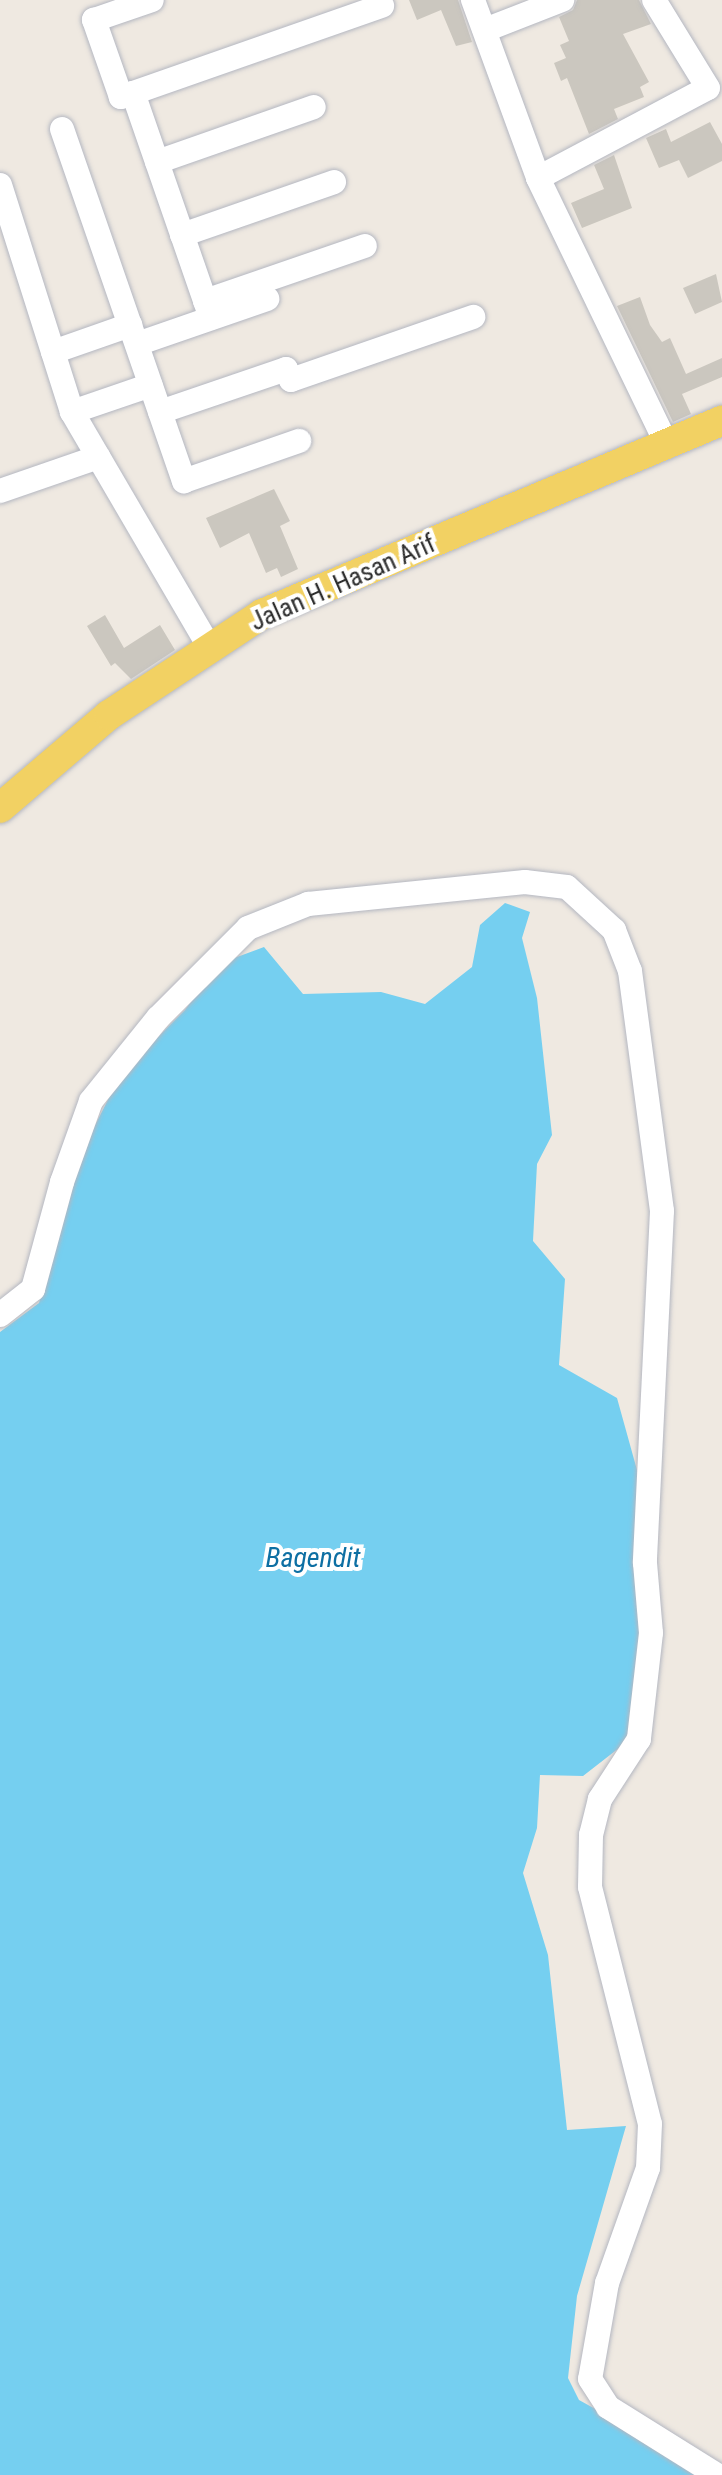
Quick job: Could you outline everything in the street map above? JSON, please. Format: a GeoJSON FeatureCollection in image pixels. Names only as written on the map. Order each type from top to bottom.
{"type":"FeatureCollection","features":[{"type":"Feature","properties":{"kind":"main road","name":"Jalan H. Hasan Arif"},"geometry":{"type":"LineString","coordinates":[[0,808],[109,715],[262,614],[665,441],[721,425]]}},
{"type":"Feature","properties":{"kind":"street"},"geometry":{"type":"LineString","coordinates":[[152,0],[94,20],[121,97],[382,6]]}},
{"type":"Feature","properties":{"kind":"street"},"geometry":{"type":"LineString","coordinates":[[473,0],[538,178],[665,441]]}},
{"type":"Feature","properties":{"kind":"street"},"geometry":{"type":"LineString","coordinates":[[485,30],[562,0]]}},
{"type":"Feature","properties":{"kind":"street"},"geometry":{"type":"LineString","coordinates":[[538,178],[708,88],[654,0]]}},
{"type":"Feature","properties":{"kind":"street"},"geometry":{"type":"LineString","coordinates":[[133,93],[208,310]]}},
{"type":"Feature","properties":{"kind":"street"},"geometry":{"type":"LineString","coordinates":[[157,162],[314,107]]}},
{"type":"Feature","properties":{"kind":"street"},"geometry":{"type":"LineString","coordinates":[[62,129],[184,481],[299,441]]}},
{"type":"Feature","properties":{"kind":"street"},"geometry":{"type":"LineString","coordinates":[[182,235],[334,182]]}},
{"type":"Feature","properties":{"kind":"street"},"geometry":{"type":"LineString","coordinates":[[0,185],[72,412],[211,650]]}},
{"type":"Feature","properties":{"kind":"street"},"geometry":{"type":"LineString","coordinates":[[53,352],[133,335],[208,310],[365,246]]}},
{"type":"Feature","properties":{"kind":"street"},"geometry":{"type":"LineString","coordinates":[[208,310],[267,299]]}},
{"type":"Feature","properties":{"kind":"street"},"geometry":{"type":"LineString","coordinates":[[160,412],[286,369],[291,380],[473,317]]}},
{"type":"Feature","properties":{"kind":"street"},"geometry":{"type":"LineString","coordinates":[[72,412],[151,385]]}},
{"type":"Feature","properties":{"kind":"street"},"geometry":{"type":"LineString","coordinates":[[0,491],[98,457]]}},
{"type":"Feature","properties":{"kind":"street"},"geometry":{"type":"LineString","coordinates":[[0,1315],[33,1289],[62,1182],[91,1101],[158,1018],[248,928],[308,904],[525,882],[567,887],[614,930],[630,971],[662,1211],[646,1499],[651,1633],[639,1739],[600,1799],[591,1835],[590,1887],[650,2124],[648,2168],[607,2283],[590,2379],[608,2407],[717,2475]]}},
{"type":"Feature","properties":{"kind":"water","name":"Bagendit"},"geometry":{"type":"Polygon","coordinates":[[[505,903],[530,912],[522,938],[537,998],[552,1135],[537,1164],[533,1241],[565,1279],[559,1365],[617,1398],[637,1470],[656,1640],[646,1727],[583,1776],[540,1775],[537,1828],[523,1873],[548,1955],[567,2130],[626,2126],[577,2296],[568,2378],[579,2400],[715,2475],[0,2475],[0,1332],[39,1303],[77,1161],[121,1074],[185,1010],[218,964],[264,947],[303,994],[381,992],[425,1004],[472,967],[480,925],[505,903]]]}},
{"type":"Feature","properties":{"kind":"building"},"geometry":{"type":"Polygon","coordinates":[[[409,0],[458,0],[472,42],[456,46],[441,10],[417,20],[409,0]]]}},
{"type":"Feature","properties":{"kind":"building"},"geometry":{"type":"Polygon","coordinates":[[[577,0],[639,0],[651,24],[623,34],[649,82],[640,87],[644,97],[614,109],[618,119],[589,134],[567,78],[561,81],[554,63],[566,58],[560,45],[569,41],[559,17],[573,10],[577,0]]]}},
{"type":"Feature","properties":{"kind":"building"},"geometry":{"type":"Polygon","coordinates":[[[710,122],[722,144],[722,161],[688,178],[679,160],[659,168],[646,138],[666,129],[671,142],[710,122]]]}},
{"type":"Feature","properties":{"kind":"building"},"geometry":{"type":"Polygon","coordinates":[[[614,155],[632,208],[582,228],[571,203],[604,189],[594,165],[614,155]]]}},
{"type":"Feature","properties":{"kind":"building"},"geometry":{"type":"Polygon","coordinates":[[[716,274],[722,302],[695,314],[683,288],[716,274]]]}},
{"type":"Feature","properties":{"kind":"building"},"geometry":{"type":"Polygon","coordinates":[[[640,297],[650,325],[662,342],[670,338],[686,374],[722,358],[722,377],[682,394],[691,414],[673,422],[617,306],[640,297]]]}},
{"type":"Feature","properties":{"kind":"building"},"geometry":{"type":"Polygon","coordinates":[[[274,489],[290,521],[280,526],[298,569],[281,577],[277,568],[266,573],[249,533],[220,548],[206,518],[274,489]]]}},
{"type":"Feature","properties":{"kind":"building"},"geometry":{"type":"Polygon","coordinates":[[[105,615],[124,648],[160,625],[175,650],[131,679],[115,663],[111,666],[87,626],[105,615]]]}}]}
